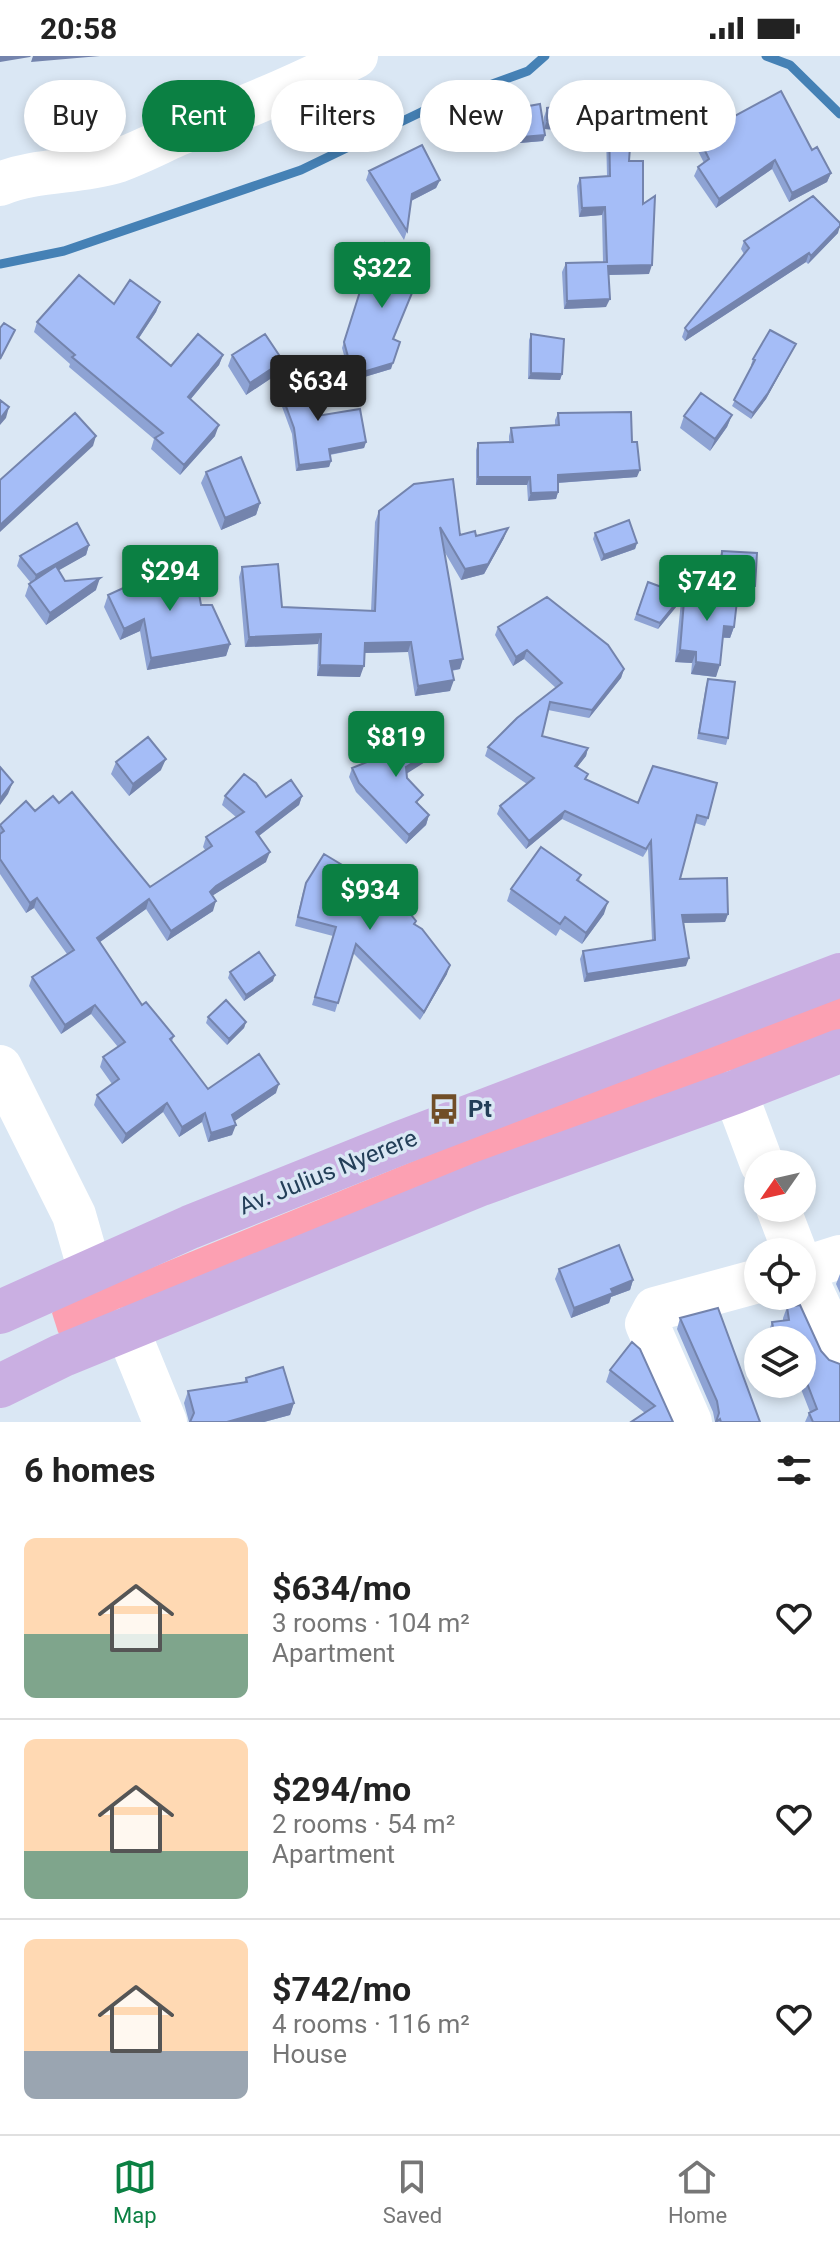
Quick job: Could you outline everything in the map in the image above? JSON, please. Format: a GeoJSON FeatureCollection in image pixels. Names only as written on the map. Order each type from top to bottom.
{"type":"FeatureCollection","features":[{"type":"Feature","properties":{"kind":"main road","name":"Av. Julius Nyerere"},"geometry":{"type":"LineString","coordinates":[[16,1304],[190,1227],[449,1124],[840,975]]}},
{"type":"Feature","properties":{"kind":"main road"},"geometry":{"type":"LineString","coordinates":[[0,1386],[61,1356],[481,1184],[840,1051]]}},
{"type":"Feature","properties":{"kind":"main road"},"geometry":{"type":"LineString","coordinates":[[16,1304],[61,1356]]}},
{"type":"Feature","properties":{"kind":"street"},"geometry":{"type":"LineString","coordinates":[[0,184],[12,179],[68,169],[89,169],[118,161],[266,100],[356,56]]}},
{"type":"Feature","properties":{"kind":"street"},"geometry":{"type":"LineString","coordinates":[[0,1067],[74,1215],[90,1271]]}},
{"type":"Feature","properties":{"kind":"street"},"geometry":{"type":"LineString","coordinates":[[735,1092],[757,1150]]}},
{"type":"Feature","properties":{"kind":"street"},"geometry":{"type":"LineString","coordinates":[[816,1265],[840,1257]]}},
{"type":"Feature","properties":{"kind":"street"},"geometry":{"type":"LineString","coordinates":[[690,1422],[647,1324],[650,1315],[655,1309],[744,1285]]}},
{"type":"Feature","properties":{"kind":"street"},"geometry":{"type":"LineString","coordinates":[[816,1300],[840,1351]]}},
{"type":"Feature","properties":{"kind":"street"},"geometry":{"type":"LineString","coordinates":[[127,1329],[165,1422]]}},
{"type":"Feature","properties":{"kind":"shaded area"},"geometry":{"type":"Polygon","coordinates":[[[840,994],[840,1042],[64,1340],[58,1332],[52,1313],[60,1305],[465,1140],[840,994]]]}},
{"type":"Feature","properties":{"kind":"building"},"geometry":{"type":"Polygon","coordinates":[[[781,91],[812,150],[817,147],[831,173],[792,193],[775,160],[719,199],[698,167],[709,159],[706,152],[736,152],[736,115],[781,91]]]}},
{"type":"Feature","properties":{"kind":"building"},"geometry":{"type":"Polygon","coordinates":[[[540,104],[545,135],[532,136],[532,105],[540,104]]]}},
{"type":"Feature","properties":{"kind":"building"},"geometry":{"type":"Polygon","coordinates":[[[420,146],[420,152],[426,152],[440,180],[412,194],[407,231],[369,171],[420,146]]]}},
{"type":"Feature","properties":{"kind":"building"},"geometry":{"type":"Polygon","coordinates":[[[610,152],[630,152],[629,161],[643,161],[643,204],[655,196],[652,265],[608,266],[610,299],[567,301],[566,263],[607,262],[605,207],[582,208],[580,178],[610,176],[610,152]]]}},
{"type":"Feature","properties":{"kind":"building"},"geometry":{"type":"Polygon","coordinates":[[[813,196],[840,226],[811,256],[809,253],[688,332],[685,328],[749,248],[744,241],[813,196]]]}},
{"type":"Feature","properties":{"kind":"building"},"geometry":{"type":"Polygon","coordinates":[[[385,243],[424,251],[419,276],[393,339],[400,342],[393,363],[353,375],[344,342],[363,282],[379,287],[385,243]]]}},
{"type":"Feature","properties":{"kind":"building"},"geometry":{"type":"Polygon","coordinates":[[[79,275],[114,304],[130,280],[160,302],[137,337],[171,366],[198,334],[223,355],[188,397],[219,425],[184,465],[155,438],[163,433],[72,357],[75,355],[37,322],[79,275]]]}},
{"type":"Feature","properties":{"kind":"building"},"geometry":{"type":"Polygon","coordinates":[[[4,323],[15,330],[0,359],[0,328],[4,323]]]}},
{"type":"Feature","properties":{"kind":"building"},"geometry":{"type":"Polygon","coordinates":[[[770,330],[796,344],[753,413],[734,400],[770,330]]]}},
{"type":"Feature","properties":{"kind":"building"},"geometry":{"type":"Polygon","coordinates":[[[265,334],[283,361],[250,383],[232,355],[265,334]]]}},
{"type":"Feature","properties":{"kind":"building"},"geometry":{"type":"Polygon","coordinates":[[[531,334],[564,339],[562,374],[531,373],[531,334]]]}},
{"type":"Feature","properties":{"kind":"building"},"geometry":{"type":"Polygon","coordinates":[[[300,370],[317,416],[360,409],[366,442],[329,449],[331,461],[299,465],[294,428],[276,379],[300,370]]]}},
{"type":"Feature","properties":{"kind":"building"},"geometry":{"type":"Polygon","coordinates":[[[701,393],[732,415],[715,439],[684,416],[701,393]]]}},
{"type":"Feature","properties":{"kind":"building"},"geometry":{"type":"Polygon","coordinates":[[[0,400],[9,407],[0,419],[0,400]]]}},
{"type":"Feature","properties":{"kind":"building"},"geometry":{"type":"Polygon","coordinates":[[[631,412],[632,442],[637,442],[640,470],[558,475],[558,492],[531,493],[530,477],[478,477],[478,443],[513,442],[511,428],[559,425],[558,413],[631,412]]]}},
{"type":"Feature","properties":{"kind":"building"},"geometry":{"type":"Polygon","coordinates":[[[75,413],[96,436],[0,525],[0,480],[75,413]]]}},
{"type":"Feature","properties":{"kind":"building"},"geometry":{"type":"Polygon","coordinates":[[[241,457],[260,503],[225,518],[206,472],[241,457]]]}},
{"type":"Feature","properties":{"kind":"building"},"geometry":{"type":"Polygon","coordinates":[[[453,479],[460,535],[475,531],[476,536],[508,528],[488,564],[465,569],[440,527],[463,659],[450,661],[454,680],[418,686],[411,642],[365,643],[364,666],[320,665],[321,634],[249,637],[242,567],[278,564],[282,607],[375,611],[379,511],[414,484],[453,479]]]}},
{"type":"Feature","properties":{"kind":"building"},"geometry":{"type":"Polygon","coordinates":[[[629,520],[637,543],[604,555],[595,533],[629,520]]]}},
{"type":"Feature","properties":{"kind":"building"},"geometry":{"type":"Polygon","coordinates":[[[77,523],[89,545],[36,575],[20,556],[77,523]]]}},
{"type":"Feature","properties":{"kind":"building"},"geometry":{"type":"Polygon","coordinates":[[[722,551],[757,553],[755,586],[720,585],[722,551]]]}},
{"type":"Feature","properties":{"kind":"building"},"geometry":{"type":"Polygon","coordinates":[[[56,566],[65,581],[100,578],[50,613],[29,584],[56,566]]]}},
{"type":"Feature","properties":{"kind":"building"},"geometry":{"type":"Polygon","coordinates":[[[195,570],[201,605],[212,605],[230,644],[151,658],[144,619],[124,629],[108,595],[156,573],[195,570]]]}},
{"type":"Feature","properties":{"kind":"building"},"geometry":{"type":"Polygon","coordinates":[[[648,582],[683,595],[660,623],[637,614],[648,582]]]}},
{"type":"Feature","properties":{"kind":"building"},"geometry":{"type":"Polygon","coordinates":[[[705,588],[738,592],[734,627],[724,626],[720,665],[696,662],[696,652],[680,650],[685,589],[704,596],[705,588]]]}},
{"type":"Feature","properties":{"kind":"building"},"geometry":{"type":"Polygon","coordinates":[[[547,597],[608,645],[624,669],[592,710],[550,702],[542,736],[588,748],[575,766],[588,774],[585,779],[638,803],[653,766],[717,783],[708,818],[697,815],[680,879],[727,878],[728,914],[682,915],[689,958],[587,974],[583,951],[655,940],[651,841],[646,849],[565,811],[529,841],[500,806],[534,778],[488,747],[517,718],[562,683],[527,650],[516,657],[498,627],[547,597]]]}},
{"type":"Feature","properties":{"kind":"building"},"geometry":{"type":"Polygon","coordinates":[[[708,679],[735,682],[728,738],[699,733],[708,679]]]}},
{"type":"Feature","properties":{"kind":"building"},"geometry":{"type":"Polygon","coordinates":[[[404,735],[405,746],[431,736],[436,748],[406,767],[407,778],[423,795],[416,802],[429,815],[409,835],[359,783],[352,768],[377,758],[376,736],[404,735]]]}},
{"type":"Feature","properties":{"kind":"building"},"geometry":{"type":"Polygon","coordinates":[[[148,737],[166,759],[133,784],[116,762],[148,737]]]}},
{"type":"Feature","properties":{"kind":"building"},"geometry":{"type":"Polygon","coordinates":[[[0,767],[13,782],[0,799],[0,767]]]}},
{"type":"Feature","properties":{"kind":"building"},"geometry":{"type":"Polygon","coordinates":[[[244,774],[256,783],[266,797],[291,780],[302,796],[256,832],[270,852],[216,886],[210,892],[216,901],[171,931],[149,899],[97,938],[142,1005],[146,1002],[174,1036],[170,1039],[208,1089],[259,1054],[279,1084],[232,1115],[236,1125],[211,1133],[205,1113],[182,1127],[167,1103],[126,1134],[97,1095],[119,1079],[103,1057],[125,1042],[95,1005],[65,1025],[32,977],[74,950],[37,898],[30,903],[0,859],[0,834],[4,831],[0,825],[26,801],[35,811],[53,796],[59,803],[72,792],[150,887],[212,846],[206,837],[244,812],[225,796],[244,774]]]}},
{"type":"Feature","properties":{"kind":"building"},"geometry":{"type":"Polygon","coordinates":[[[541,847],[581,875],[577,880],[608,902],[586,933],[565,917],[560,924],[511,889],[541,847]]]}},
{"type":"Feature","properties":{"kind":"building"},"geometry":{"type":"Polygon","coordinates":[[[324,854],[359,875],[362,868],[377,874],[407,896],[401,902],[416,921],[414,924],[422,929],[450,965],[424,1012],[356,944],[338,1003],[315,997],[336,927],[298,917],[306,883],[324,854]]]}},
{"type":"Feature","properties":{"kind":"building"},"geometry":{"type":"Polygon","coordinates":[[[259,952],[275,975],[246,995],[230,972],[259,952]]]}},
{"type":"Feature","properties":{"kind":"building"},"geometry":{"type":"Polygon","coordinates":[[[226,1000],[246,1022],[229,1039],[208,1017],[226,1000]]]}},
{"type":"Feature","properties":{"kind":"building"},"geometry":{"type":"Polygon","coordinates":[[[619,1245],[633,1280],[611,1289],[613,1293],[574,1308],[559,1269],[619,1245]]]}},
{"type":"Feature","properties":{"kind":"building"},"geometry":{"type":"Polygon","coordinates":[[[718,1308],[744,1379],[744,1398],[751,1398],[760,1422],[721,1422],[720,1419],[716,1422],[719,1413],[717,1401],[680,1318],[718,1308]]]}},
{"type":"Feature","properties":{"kind":"building"},"geometry":{"type":"Polygon","coordinates":[[[787,1310],[802,1310],[810,1326],[773,1326],[772,1322],[789,1320],[787,1310]]]}},
{"type":"Feature","properties":{"kind":"building"},"geometry":{"type":"Polygon","coordinates":[[[816,1340],[829,1360],[840,1364],[840,1422],[813,1422],[809,1413],[817,1409],[813,1398],[816,1398],[816,1340]]]}},
{"type":"Feature","properties":{"kind":"building"},"geometry":{"type":"Polygon","coordinates":[[[632,1342],[640,1349],[673,1422],[631,1422],[655,1406],[610,1370],[632,1342]]]}},
{"type":"Feature","properties":{"kind":"building"},"geometry":{"type":"Polygon","coordinates":[[[283,1367],[294,1403],[227,1422],[190,1422],[194,1413],[188,1391],[247,1382],[246,1378],[283,1367]]]}},
{"type":"Feature","properties":{"kind":"waterway"},"geometry":{"type":"LineString","coordinates":[[0,264],[64,251],[301,170],[440,103],[528,71],[545,56]]}},
{"type":"Feature","properties":{"kind":"waterway"},"geometry":{"type":"LineString","coordinates":[[766,56],[790,65],[840,114]]}},
{"type":"Feature","properties":{"kind":"place","name":"Pt"},"geometry":{"type":"Point","coordinates":[444,1109]}}]}
